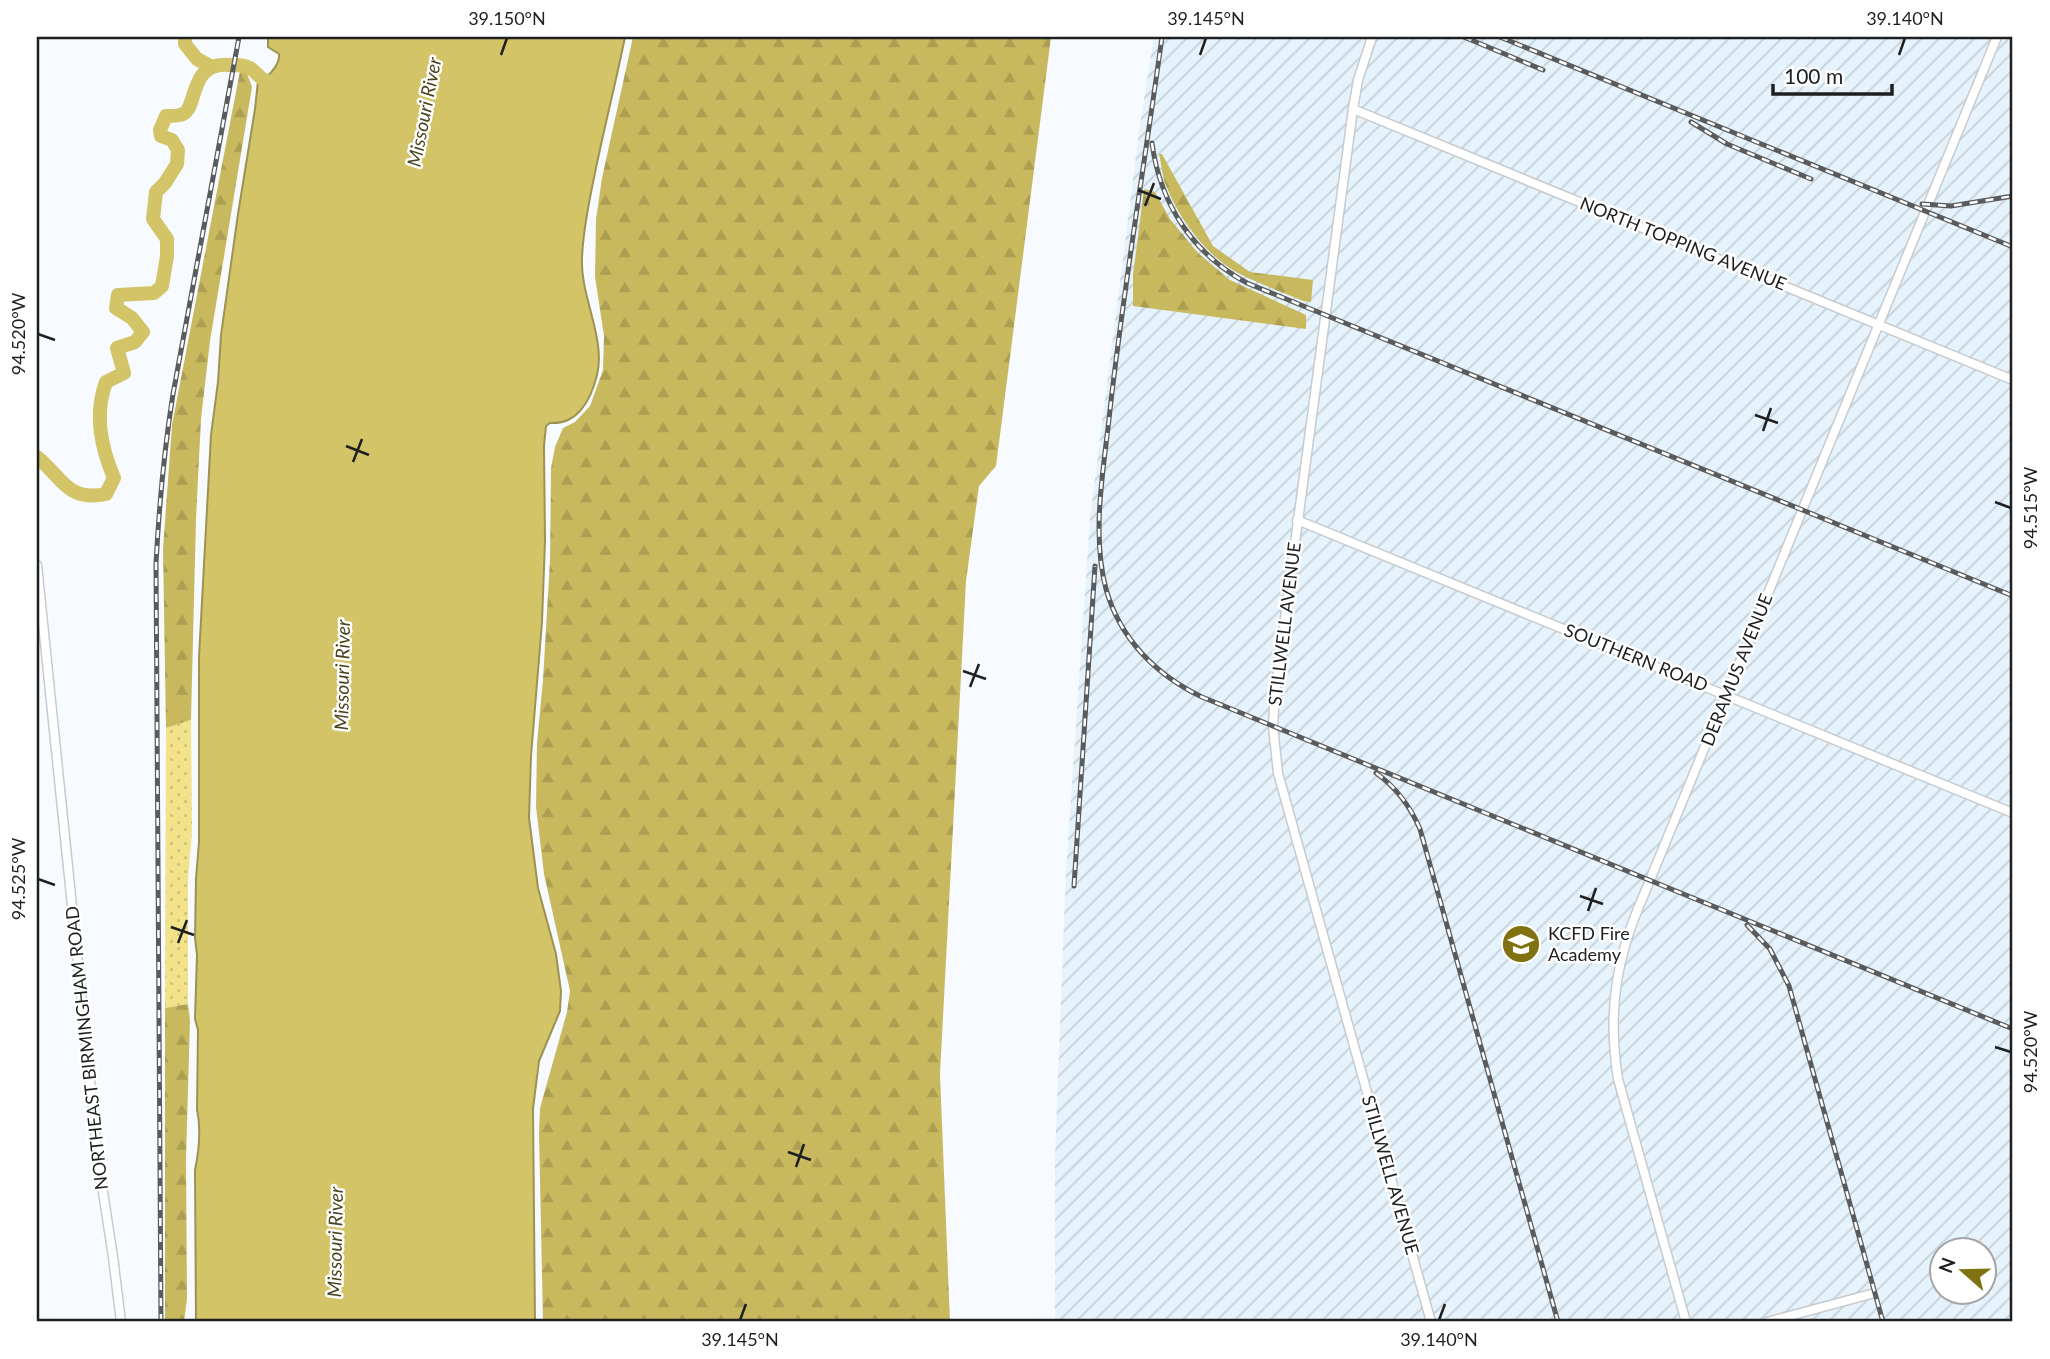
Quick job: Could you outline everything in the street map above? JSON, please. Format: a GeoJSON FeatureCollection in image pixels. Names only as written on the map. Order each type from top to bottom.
{"type":"FeatureCollection","features":[{"type":"Feature","properties":{"kind":"street","name":"STILLWELL AVENUE"},"geometry":{"type":"LineString","coordinates":[[1372,37],[1358,80],[1353,109],[1297,520],[1273,726],[1278,772],[1431,1322]]}},
{"type":"Feature","properties":{"kind":"street","name":"DERAMUS AVENUE"},"geometry":{"type":"LineString","coordinates":[[1686,1322],[1618,1079],[1614,1011],[1619,970],[1627,938],[1997,37]]}},
{"type":"Feature","properties":{"kind":"street","name":"NORTH TOPPING AVENUE"},"geometry":{"type":"LineString","coordinates":[[1353,109],[2013,380]]}},
{"type":"Feature","properties":{"kind":"street","name":"SOUTHERN ROAD"},"geometry":{"type":"LineString","coordinates":[[1297,520],[2013,813]]}},
{"type":"Feature","properties":{"kind":"street","name":"NORTHEAST BIRMINGHAM ROAD"},"geometry":{"type":"LineString","coordinates":[[37,565],[98,1158],[121,1322]]}},
{"type":"Feature","properties":{"kind":"street"},"geometry":{"type":"LineString","coordinates":[[1767,1322],[1871,1294]]}},
{"type":"Feature","properties":{"kind":"shaded area"},"geometry":{"type":"Polygon","coordinates":[[[1154,37],[2013,37],[2013,1322],[1055,1322],[1055,1156],[1066,872],[1090,518],[1140,124],[1154,37]]]}},
{"type":"Feature","properties":{"kind":"shaded area"},"geometry":{"type":"Polygon","coordinates":[[[191,720],[192,832],[188,880],[188,1004],[165,1008],[166,728],[191,720]]]}},
{"type":"Feature","properties":{"kind":"green space"},"geometry":{"type":"Polygon","coordinates":[[[633,37],[1051,37],[996,466],[979,486],[966,581],[940,1074],[950,1322],[543,1322],[540,1108],[567,1012],[570,991],[544,874],[536,807],[537,743],[550,560],[551,468],[555,447],[563,428],[575,422],[590,406],[603,370],[604,336],[595,277],[596,219],[602,178],[633,37]]]}},
{"type":"Feature","properties":{"kind":"green space"},"geometry":{"type":"Polygon","coordinates":[[[240,71],[246,71],[252,87],[210,341],[201,419],[191,720],[166,728],[163,549],[172,425],[240,71]]]}},
{"type":"Feature","properties":{"kind":"green space"},"geometry":{"type":"Polygon","coordinates":[[[1159,154],[1162,154],[1213,246],[1250,272],[1313,280],[1311,302],[1246,277],[1214,256],[1193,233],[1176,207],[1164,180],[1159,154]]]}},
{"type":"Feature","properties":{"kind":"green space"},"geometry":{"type":"Polygon","coordinates":[[[1144,189],[1155,192],[1170,219],[1198,253],[1230,280],[1306,315],[1306,329],[1133,306],[1133,275],[1144,189]]]}},
{"type":"Feature","properties":{"kind":"green space"},"geometry":{"type":"Polygon","coordinates":[[[188,1004],[187,1299],[184,1322],[165,1322],[165,1008],[188,1004]]]}},
{"type":"Feature","properties":{"kind":"water","name":"Missouri River"},"geometry":{"type":"Polygon","coordinates":[[[268,37],[625,37],[591,194],[582,258],[582,272],[598,346],[597,375],[587,401],[576,415],[546,426],[544,446],[542,622],[531,756],[529,818],[538,888],[556,954],[561,991],[560,1011],[539,1061],[533,1109],[535,1322],[196,1322],[195,1170],[199,1132],[195,938],[199,842],[199,657],[211,435],[221,335],[258,81],[261,76],[266,77],[271,72],[279,57],[279,54],[268,47],[268,37]]]}},
{"type":"Feature","properties":{"kind":"waterway"},"geometry":{"type":"LineString","coordinates":[[185,37],[185,44],[197,59],[212,67]]}},
{"type":"Feature","properties":{"kind":"waterway"},"geometry":{"type":"LineString","coordinates":[[37,457],[74,491],[82,495],[106,494],[114,478],[101,431],[102,394],[106,382],[124,373],[117,348],[135,342],[143,332],[132,318],[116,308],[118,295],[154,293],[162,286],[167,256],[167,239],[153,219],[156,192],[177,164],[178,150],[172,140],[161,136],[160,130],[166,116],[181,115],[188,110],[201,77],[215,66],[245,66],[267,82],[275,81]]}},
{"type":"Feature","properties":{"kind":"railway"},"geometry":{"type":"LineString","coordinates":[[161,1322],[157,542],[173,394],[239,37]]}},
{"type":"Feature","properties":{"kind":"railway"},"geometry":{"type":"LineString","coordinates":[[1162,37],[1128,270],[1102,477],[1099,523],[1099,545],[1106,589],[1120,624],[1142,653],[1170,678],[1202,697],[2013,1029]]}},
{"type":"Feature","properties":{"kind":"railway"},"geometry":{"type":"LineString","coordinates":[[1464,37],[1543,70]]}},
{"type":"Feature","properties":{"kind":"railway"},"geometry":{"type":"LineString","coordinates":[[1500,37],[2013,247]]}},
{"type":"Feature","properties":{"kind":"railway"},"geometry":{"type":"LineString","coordinates":[[1691,122],[1727,144],[1811,179]]}},
{"type":"Feature","properties":{"kind":"railway"},"geometry":{"type":"LineString","coordinates":[[1152,143],[1163,187],[1182,225],[1210,257],[1247,283],[2013,596]]}},
{"type":"Feature","properties":{"kind":"railway"},"geometry":{"type":"LineString","coordinates":[[1922,204],[1951,206],[2013,196]]}},
{"type":"Feature","properties":{"kind":"railway"},"geometry":{"type":"LineString","coordinates":[[1074,886],[1095,566]]}},
{"type":"Feature","properties":{"kind":"railway"},"geometry":{"type":"LineString","coordinates":[[1376,773],[1402,798],[1420,829],[1558,1322]]}},
{"type":"Feature","properties":{"kind":"railway"},"geometry":{"type":"LineString","coordinates":[[1747,925],[1770,949],[1789,986],[1883,1322]]}},
{"type":"Feature","properties":{"kind":"place","name":"KCFD Fire Academy"},"geometry":{"type":"Point","coordinates":[1521,944]}}]}
